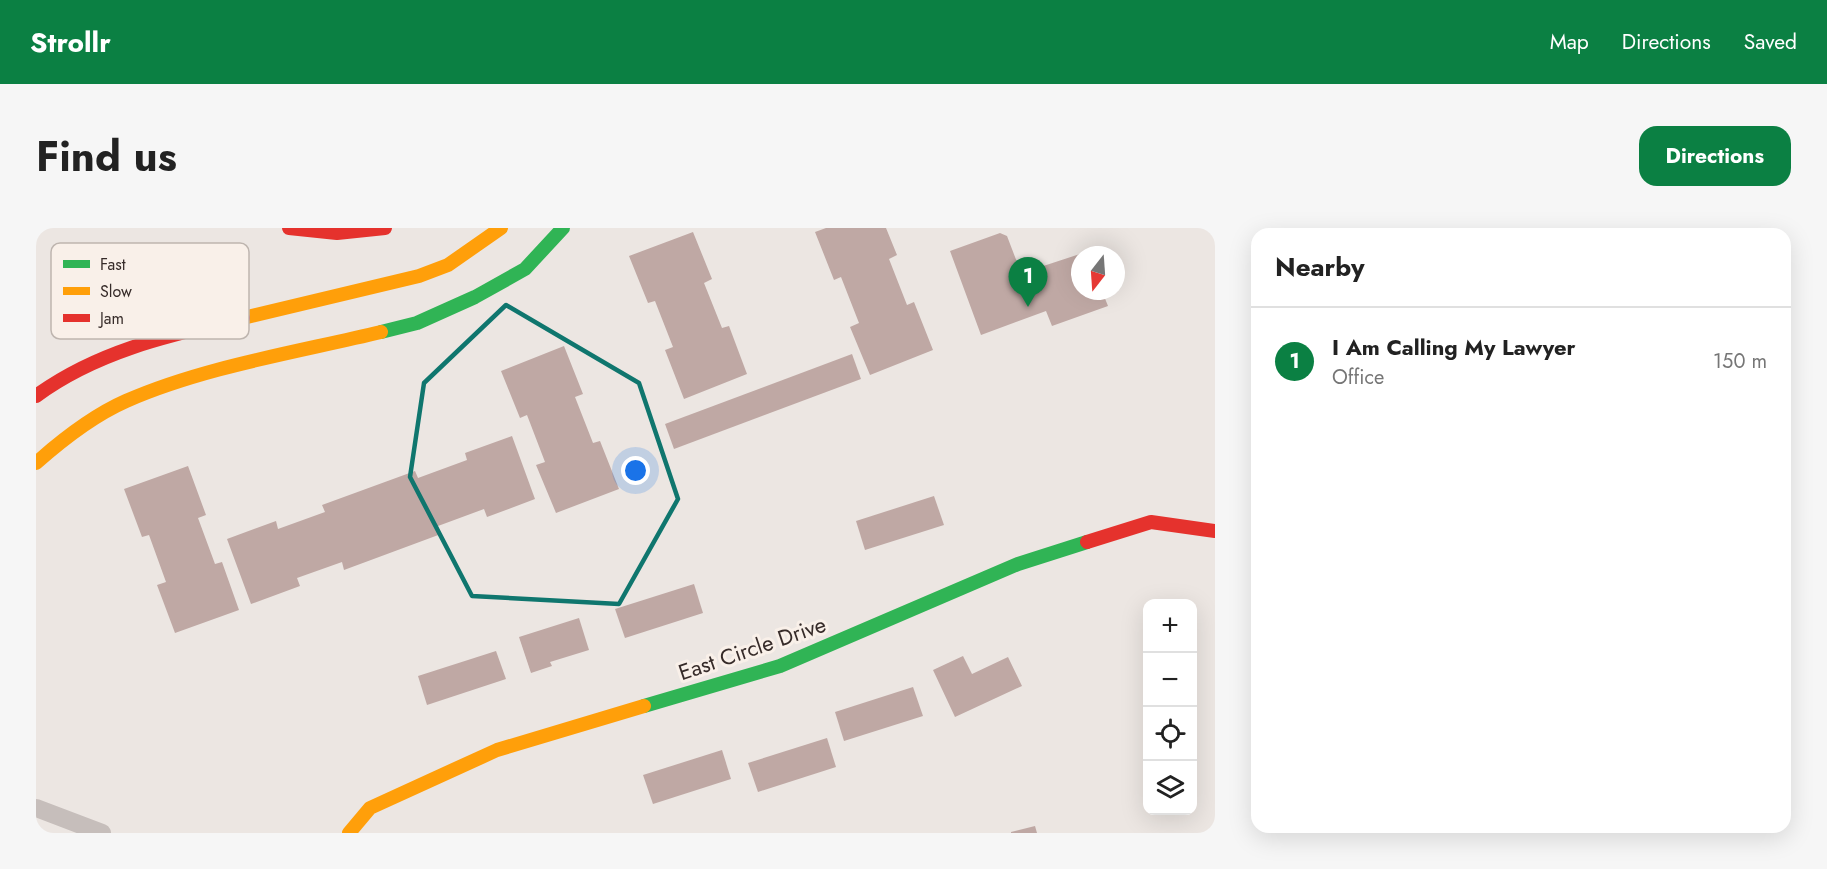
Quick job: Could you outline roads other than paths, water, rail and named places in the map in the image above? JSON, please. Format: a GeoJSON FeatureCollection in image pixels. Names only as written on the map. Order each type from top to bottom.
{"type":"FeatureCollection","features":[{"type":"Feature","properties":{"kind":"main road"},"geometry":{"type":"LineString","coordinates":[[289,228],[308,232],[336,233],[384,228]]}},
{"type":"Feature","properties":{"kind":"main road"},"geometry":{"type":"LineString","coordinates":[[249,317],[419,276],[448,265],[501,228]]}},
{"type":"Feature","properties":{"kind":"main road"},"geometry":{"type":"LineString","coordinates":[[36,463],[68,435],[123,402],[176,382],[417,323],[475,297],[525,269],[563,228]]}},
{"type":"Feature","properties":{"kind":"main road"},"geometry":{"type":"LineString","coordinates":[[36,396],[71,374],[128,349],[158,339]]}},
{"type":"Feature","properties":{"kind":"main road","name":"East Circle Drive"},"geometry":{"type":"LineString","coordinates":[[349,833],[370,808],[497,750],[780,666],[1018,564],[1151,522],[1215,531]]}},
{"type":"Feature","properties":{"kind":"street"},"geometry":{"type":"LineString","coordinates":[[36,807],[102,833]]}},
{"type":"Feature","properties":{"kind":"place","name":"I Am Calling My Lawyer"},"geometry":{"type":"Point","coordinates":[1028,307]}}]}
